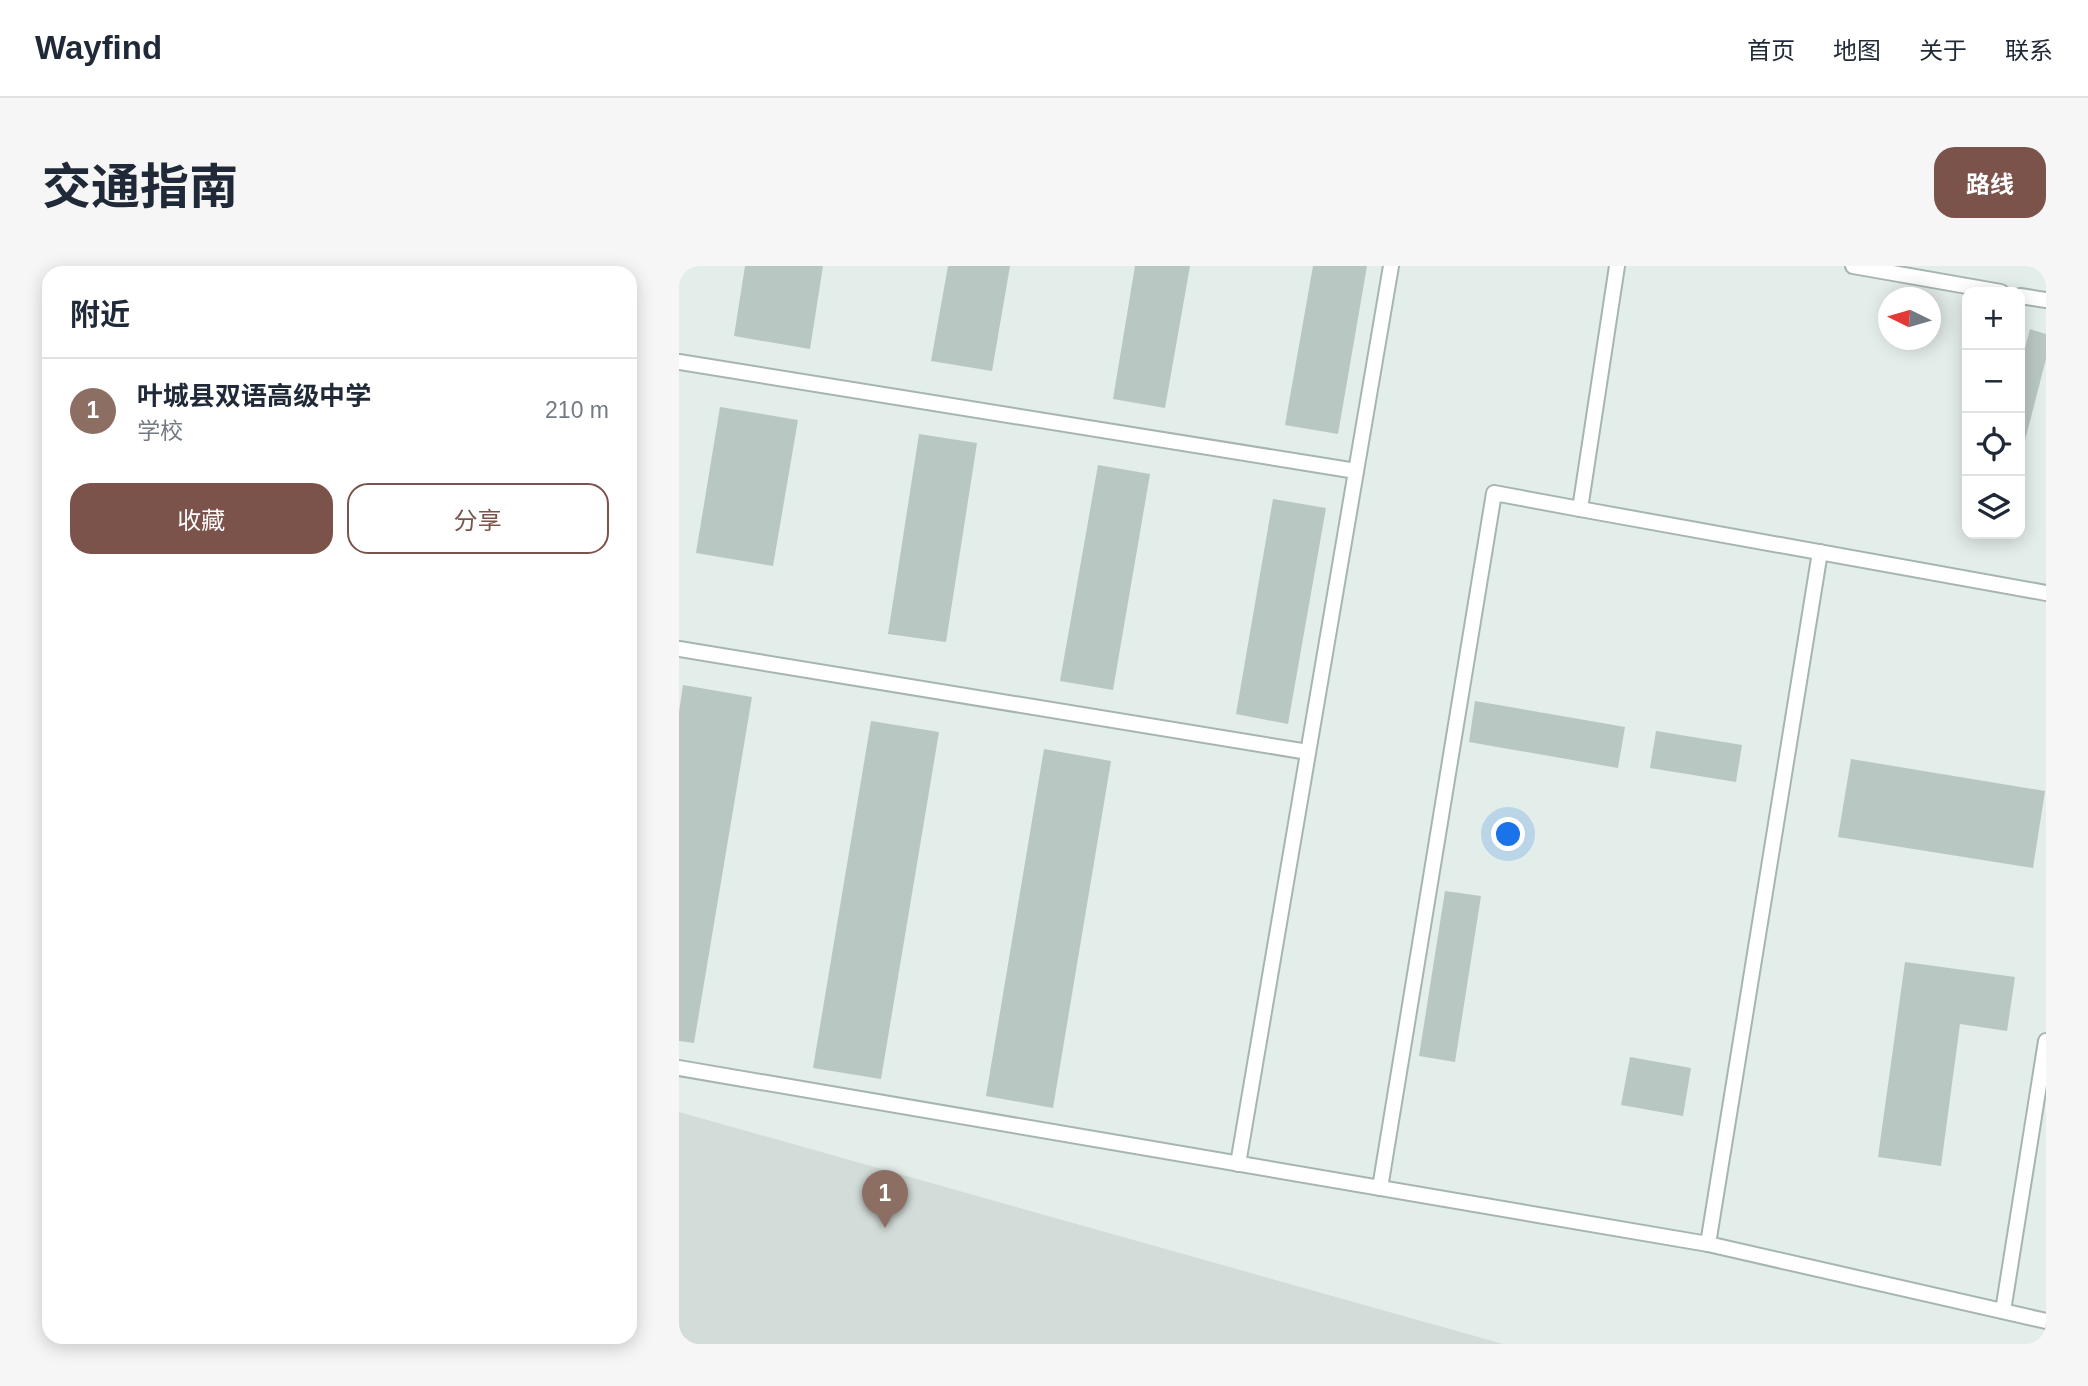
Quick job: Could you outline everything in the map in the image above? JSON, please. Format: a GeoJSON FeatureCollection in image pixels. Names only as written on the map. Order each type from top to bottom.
{"type":"FeatureCollection","features":[{"type":"Feature","properties":{"kind":"lane"},"geometry":{"type":"LineString","coordinates":[[1238,1164],[1391,266]]}},
{"type":"Feature","properties":{"kind":"lane"},"geometry":{"type":"LineString","coordinates":[[1580,509],[1616,266]]}},
{"type":"Feature","properties":{"kind":"lane"},"geometry":{"type":"LineString","coordinates":[[1853,266],[1973,287]]}},
{"type":"Feature","properties":{"kind":"lane"},"geometry":{"type":"LineString","coordinates":[[2025,297],[2046,300]]}},
{"type":"Feature","properties":{"kind":"lane"},"geometry":{"type":"LineString","coordinates":[[679,362],[1356,471]]}},
{"type":"Feature","properties":{"kind":"lane"},"geometry":{"type":"LineString","coordinates":[[1380,1188],[1494,493],[2046,593]]}},
{"type":"Feature","properties":{"kind":"lane"},"geometry":{"type":"LineString","coordinates":[[1708,1244],[1820,552]]}},
{"type":"Feature","properties":{"kind":"lane"},"geometry":{"type":"LineString","coordinates":[[679,649],[1308,752]]}},
{"type":"Feature","properties":{"kind":"lane"},"geometry":{"type":"LineString","coordinates":[[2003,1311],[2046,1041]]}},
{"type":"Feature","properties":{"kind":"lane"},"geometry":{"type":"LineString","coordinates":[[679,1068],[1708,1244],[2046,1321]]}},
{"type":"Feature","properties":{"kind":"shaded area"},"geometry":{"type":"Polygon","coordinates":[[[679,1112],[1503,1344],[679,1344],[679,1112]]]}},
{"type":"Feature","properties":{"kind":"building"},"geometry":{"type":"Polygon","coordinates":[[[745,266],[823,266],[810,349],[734,336],[745,266]]]}},
{"type":"Feature","properties":{"kind":"building"},"geometry":{"type":"Polygon","coordinates":[[[948,266],[1010,266],[992,371],[931,361],[948,266]]]}},
{"type":"Feature","properties":{"kind":"building"},"geometry":{"type":"Polygon","coordinates":[[[1135,266],[1190,266],[1165,408],[1113,399],[1135,266]]]}},
{"type":"Feature","properties":{"kind":"building"},"geometry":{"type":"Polygon","coordinates":[[[1313,266],[1367,266],[1338,434],[1285,425],[1313,266]]]}},
{"type":"Feature","properties":{"kind":"building"},"geometry":{"type":"Polygon","coordinates":[[[2030,329],[2046,334],[2046,359],[2025,440],[2025,350],[2030,329]]]}},
{"type":"Feature","properties":{"kind":"building"},"geometry":{"type":"Polygon","coordinates":[[[720,407],[798,420],[773,566],[696,553],[720,407]]]}},
{"type":"Feature","properties":{"kind":"building"},"geometry":{"type":"Polygon","coordinates":[[[919,434],[977,443],[946,642],[888,634],[919,434]]]}},
{"type":"Feature","properties":{"kind":"building"},"geometry":{"type":"Polygon","coordinates":[[[1098,465],[1150,474],[1113,690],[1060,681],[1098,465]]]}},
{"type":"Feature","properties":{"kind":"building"},"geometry":{"type":"Polygon","coordinates":[[[1273,499],[1326,508],[1288,724],[1236,714],[1273,499]]]}},
{"type":"Feature","properties":{"kind":"building"},"geometry":{"type":"Polygon","coordinates":[[[683,685],[752,697],[694,1043],[679,1041],[679,712],[683,685]]]}},
{"type":"Feature","properties":{"kind":"building"},"geometry":{"type":"Polygon","coordinates":[[[1475,701],[1625,727],[1618,768],[1469,742],[1475,701]]]}},
{"type":"Feature","properties":{"kind":"building"},"geometry":{"type":"Polygon","coordinates":[[[871,721],[939,732],[881,1079],[813,1068],[871,721]]]}},
{"type":"Feature","properties":{"kind":"building"},"geometry":{"type":"Polygon","coordinates":[[[1656,731],[1742,745],[1736,782],[1650,768],[1656,731]]]}},
{"type":"Feature","properties":{"kind":"building"},"geometry":{"type":"Polygon","coordinates":[[[1044,749],[1111,761],[1053,1108],[986,1096],[1044,749]]]}},
{"type":"Feature","properties":{"kind":"building"},"geometry":{"type":"Polygon","coordinates":[[[1851,759],[2045,791],[2033,868],[1838,837],[1851,759]]]}},
{"type":"Feature","properties":{"kind":"building"},"geometry":{"type":"Polygon","coordinates":[[[1445,891],[1481,896],[1455,1062],[1419,1056],[1445,891]]]}},
{"type":"Feature","properties":{"kind":"building"},"geometry":{"type":"Polygon","coordinates":[[[1905,962],[2015,977],[2007,1031],[1960,1024],[1941,1166],[1878,1157],[1905,962]]]}},
{"type":"Feature","properties":{"kind":"building"},"geometry":{"type":"Polygon","coordinates":[[[1630,1057],[1691,1068],[1683,1116],[1621,1105],[1630,1057]]]}},
{"type":"Feature","properties":{"kind":"place","name":"叶城县双语高级中学"},"geometry":{"type":"Point","coordinates":[885,1228]}}]}
